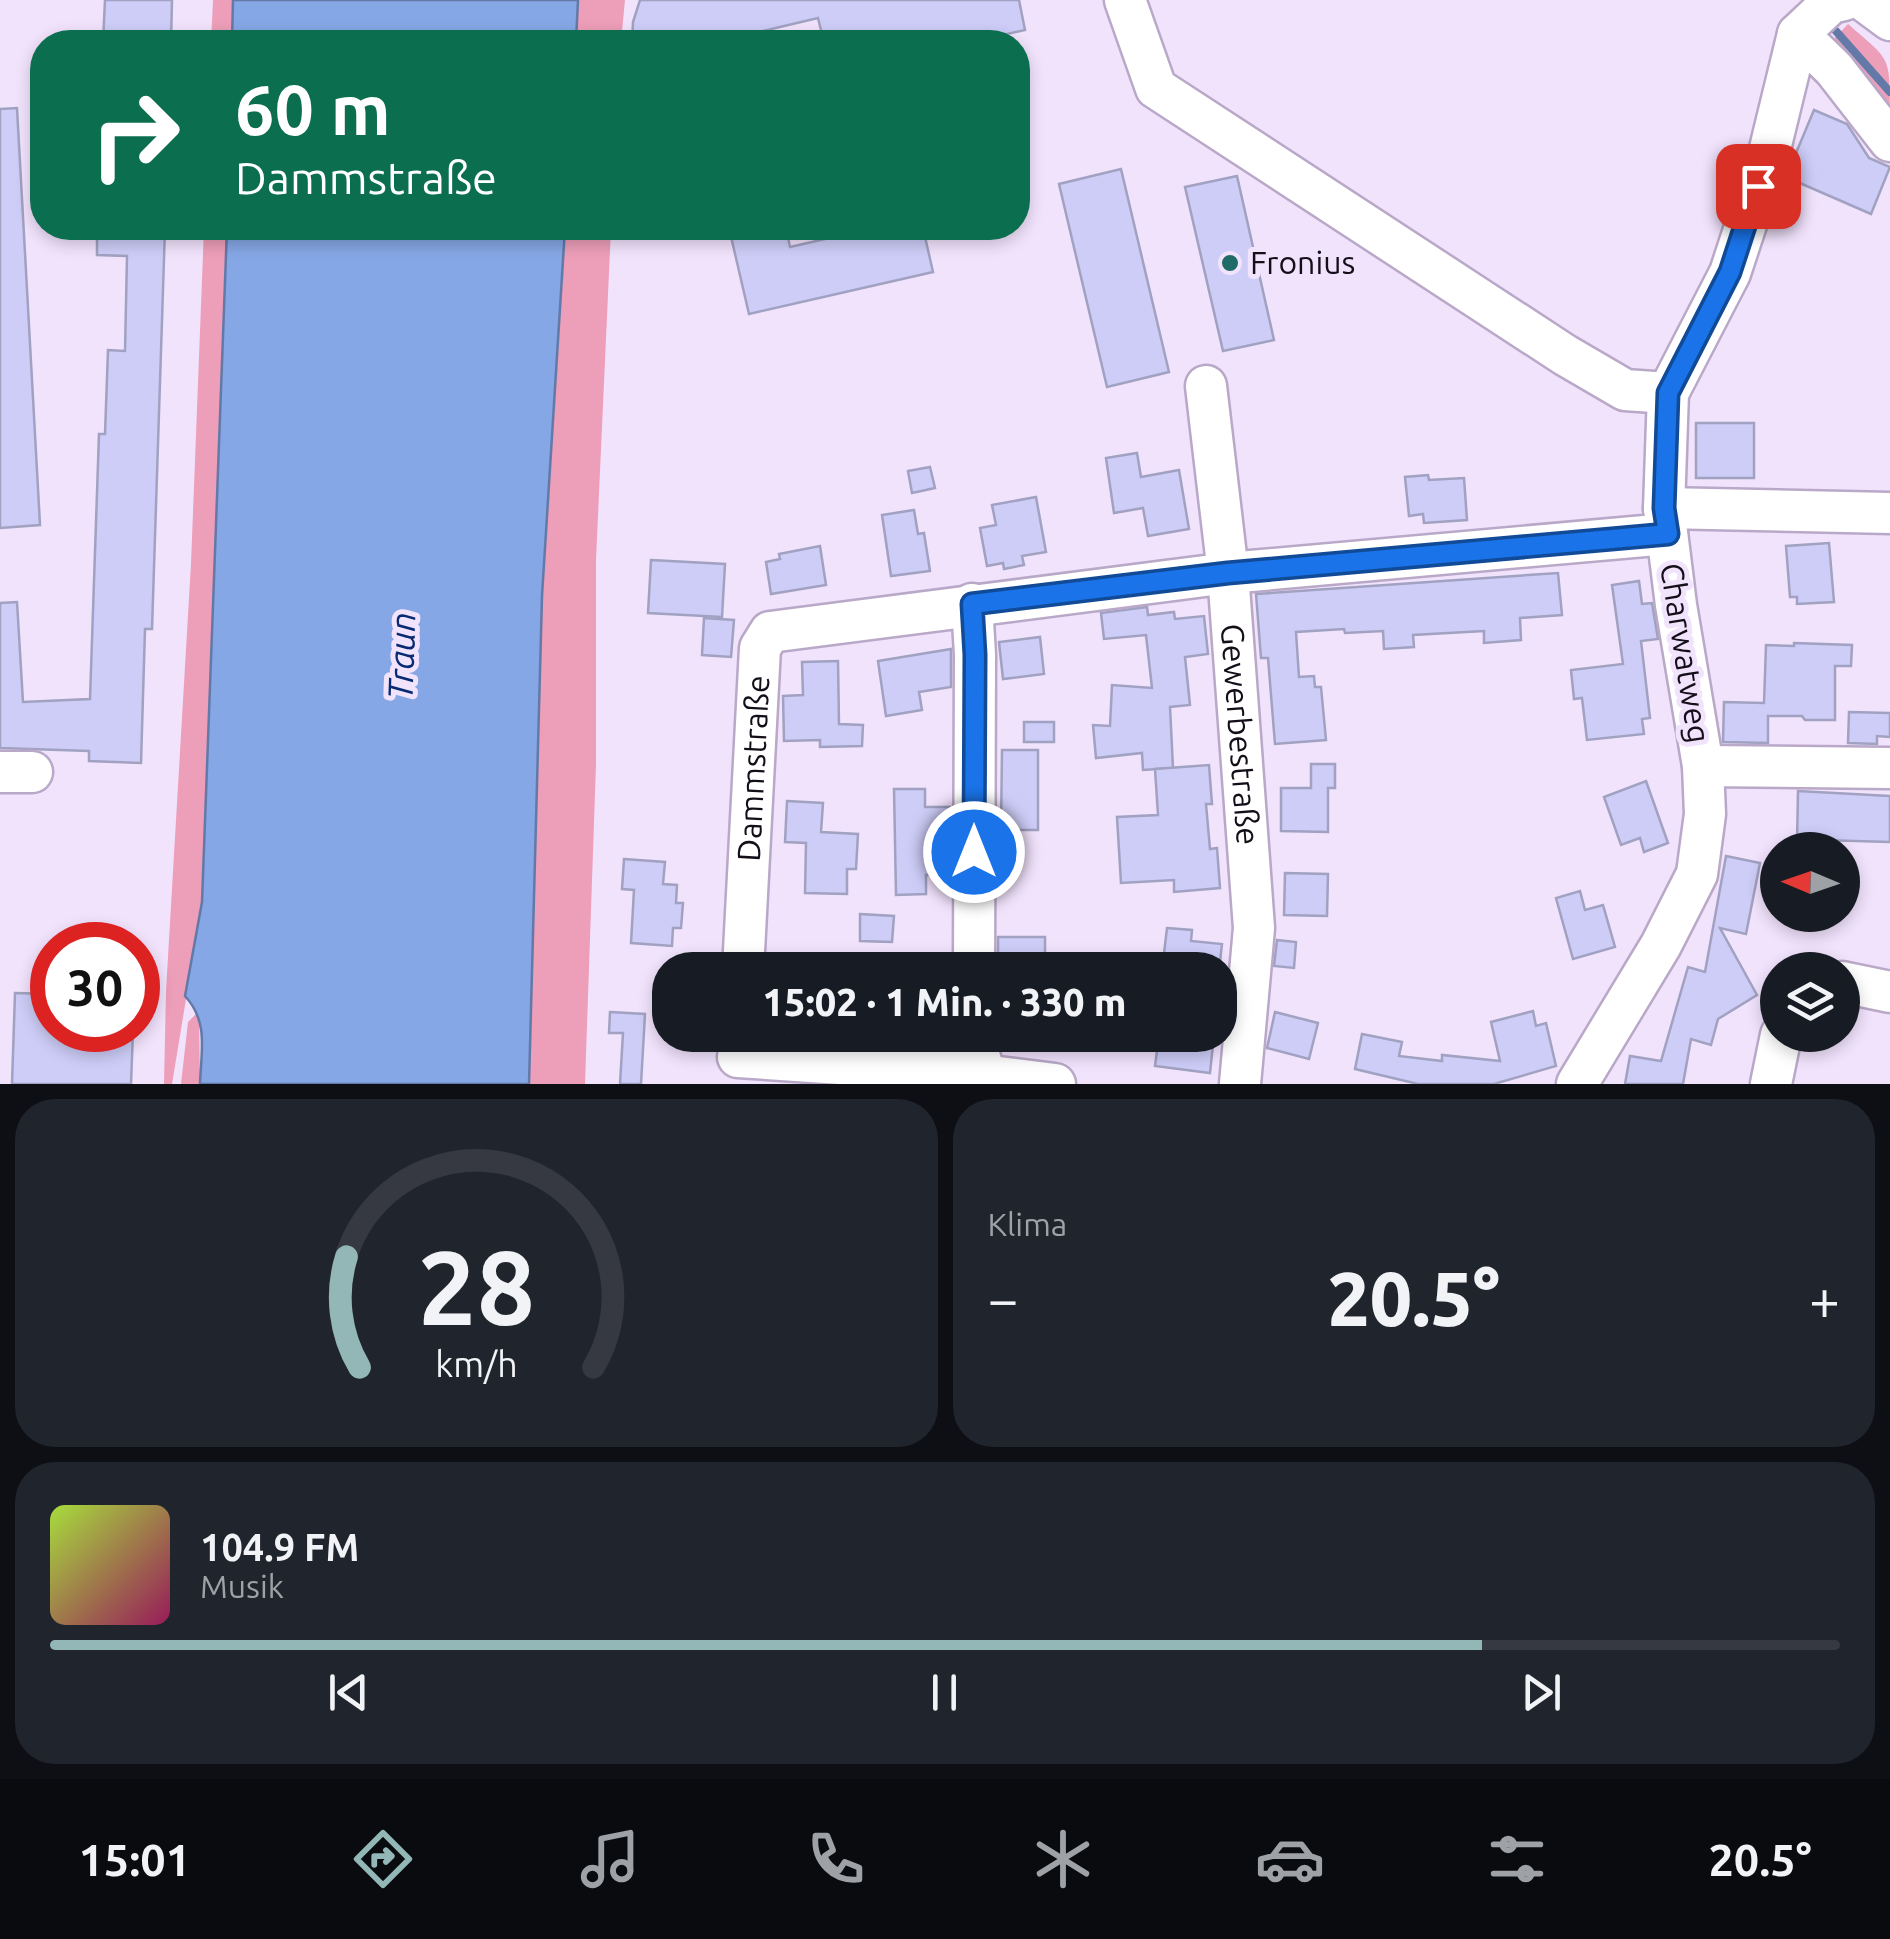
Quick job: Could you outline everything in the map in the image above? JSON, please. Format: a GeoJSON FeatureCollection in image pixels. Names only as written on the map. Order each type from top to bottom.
{"type":"FeatureCollection","features":[{"type":"Feature","properties":{"kind":"street"},"geometry":{"type":"LineString","coordinates":[[1124,0],[1156,88],[1565,355],[1625,390],[1668,393]]}},
{"type":"Feature","properties":{"kind":"street"},"geometry":{"type":"LineString","coordinates":[[1890,20],[1829,12],[1834,69],[1890,141]]}},
{"type":"Feature","properties":{"kind":"street","name":"Charwatweg"},"geometry":{"type":"LineString","coordinates":[[1577,1084],[1662,945],[1697,874],[1705,814],[1702,766],[1666,521],[1668,393],[1730,272],[1768,157],[1829,12]]}},
{"type":"Feature","properties":{"kind":"street","name":"Gewerbestraße"},"geometry":{"type":"LineString","coordinates":[[1206,386],[1228,573],[1254,928],[1240,1084]]}},
{"type":"Feature","properties":{"kind":"street","name":"Dammstraße"},"geometry":{"type":"LineString","coordinates":[[744,952],[760,648],[770,632],[1666,521],[1890,513]]}},
{"type":"Feature","properties":{"kind":"street"},"geometry":{"type":"LineString","coordinates":[[972,604],[974,952]]}},
{"type":"Feature","properties":{"kind":"street"},"geometry":{"type":"LineString","coordinates":[[1702,766],[1890,768]]}},
{"type":"Feature","properties":{"kind":"street"},"geometry":{"type":"LineString","coordinates":[[1860,986],[1890,992]]}},
{"type":"Feature","properties":{"kind":"street"},"geometry":{"type":"LineString","coordinates":[[978,1052],[986,1080]]}},
{"type":"Feature","properties":{"kind":"street"},"geometry":{"type":"LineString","coordinates":[[1771,1084],[1778,1052]]}},
{"type":"Feature","properties":{"kind":"street"},"geometry":{"type":"LineString","coordinates":[[738,1059],[1055,1084]]}},
{"type":"Feature","properties":{"kind":"shaded area"},"geometry":{"type":"Polygon","coordinates":[[[213,0],[233,0],[232,30],[212,30],[213,0]]]}},
{"type":"Feature","properties":{"kind":"shaded area"},"geometry":{"type":"Polygon","coordinates":[[[578,0],[625,0],[622,30],[577,30],[578,0]]]}},
{"type":"Feature","properties":{"kind":"shaded area"},"geometry":{"type":"Polygon","coordinates":[[[1848,24],[1885,60],[1890,112],[1830,43],[1848,24]]]}},
{"type":"Feature","properties":{"kind":"shaded area"},"geometry":{"type":"Polygon","coordinates":[[[204,240],[227,240],[202,902],[172,1084],[164,1084],[166,991],[191,564],[204,240]]]}},
{"type":"Feature","properties":{"kind":"shaded area"},"geometry":{"type":"Polygon","coordinates":[[[564,240],[610,240],[596,560],[596,764],[585,1084],[529,1084],[542,596],[564,240]]]}},
{"type":"Feature","properties":{"kind":"shaded area"},"geometry":{"type":"Polygon","coordinates":[[[199,1011],[200,1084],[181,1084],[188,1022],[199,1011]]]}},
{"type":"Feature","properties":{"kind":"water"},"geometry":{"type":"Polygon","coordinates":[[[233,0],[578,0],[577,30],[232,30],[233,0]]]}},
{"type":"Feature","properties":{"kind":"water","name":"Traun"},"geometry":{"type":"Polygon","coordinates":[[[227,240],[564,240],[542,596],[529,1084],[200,1084],[201,1027],[185,996],[202,902],[227,240]]]}},
{"type":"Feature","properties":{"kind":"building"},"geometry":{"type":"Polygon","coordinates":[[[105,0],[172,0],[171,30],[104,30],[105,0]]]}},
{"type":"Feature","properties":{"kind":"building"},"geometry":{"type":"Polygon","coordinates":[[[640,0],[1019,0],[1025,30],[821,30],[818,18],[767,30],[633,30],[640,0]]]}},
{"type":"Feature","properties":{"kind":"building"},"geometry":{"type":"Polygon","coordinates":[[[17,108],[40,525],[0,528],[0,109],[17,108]]]}},
{"type":"Feature","properties":{"kind":"building"},"geometry":{"type":"Polygon","coordinates":[[[1814,110],[1847,124],[1869,158],[1890,167],[1871,214],[1786,177],[1814,110]]]}},
{"type":"Feature","properties":{"kind":"building"},"geometry":{"type":"Polygon","coordinates":[[[1121,169],[1169,372],[1107,387],[1059,184],[1121,169]]]}},
{"type":"Feature","properties":{"kind":"building","name":"Fronius"},"geometry":{"type":"Polygon","coordinates":[[[1237,176],[1274,340],[1223,351],[1185,187],[1237,176]]]}},
{"type":"Feature","properties":{"kind":"building"},"geometry":{"type":"Polygon","coordinates":[[[97,240],[165,240],[152,629],[145,629],[141,763],[89,761],[89,751],[0,748],[0,603],[17,602],[23,702],[90,699],[99,434],[105,434],[108,350],[125,351],[127,256],[97,255],[97,240]]]}},
{"type":"Feature","properties":{"kind":"building"},"geometry":{"type":"Polygon","coordinates":[[[732,240],[789,240],[790,247],[821,240],[926,240],[933,272],[749,314],[732,240]]]}},
{"type":"Feature","properties":{"kind":"building"},"geometry":{"type":"Polygon","coordinates":[[[1696,423],[1754,423],[1754,478],[1696,478],[1696,423]]]}},
{"type":"Feature","properties":{"kind":"building"},"geometry":{"type":"Polygon","coordinates":[[[1137,453],[1141,477],[1179,470],[1189,529],[1148,536],[1143,508],[1114,513],[1106,458],[1137,453]]]}},
{"type":"Feature","properties":{"kind":"building"},"geometry":{"type":"Polygon","coordinates":[[[930,467],[935,488],[912,493],[908,471],[930,467]]]}},
{"type":"Feature","properties":{"kind":"building"},"geometry":{"type":"Polygon","coordinates":[[[1428,475],[1429,480],[1464,478],[1467,520],[1424,523],[1423,514],[1409,516],[1405,477],[1428,475]]]}},
{"type":"Feature","properties":{"kind":"building"},"geometry":{"type":"Polygon","coordinates":[[[1036,497],[1046,552],[1022,556],[1024,565],[1004,569],[1003,563],[987,566],[980,528],[996,525],[992,505],[1036,497]]]}},
{"type":"Feature","properties":{"kind":"building"},"geometry":{"type":"Polygon","coordinates":[[[914,510],[918,534],[924,533],[930,571],[891,576],[882,515],[914,510]]]}},
{"type":"Feature","properties":{"kind":"building"},"geometry":{"type":"Polygon","coordinates":[[[1829,543],[1834,602],[1797,604],[1797,597],[1790,597],[1786,546],[1829,543]]]}},
{"type":"Feature","properties":{"kind":"building"},"geometry":{"type":"Polygon","coordinates":[[[820,546],[826,585],[771,594],[766,562],[780,559],[779,554],[820,546]]]}},
{"type":"Feature","properties":{"kind":"building"},"geometry":{"type":"Polygon","coordinates":[[[651,560],[725,564],[722,617],[648,613],[651,560]]]}},
{"type":"Feature","properties":{"kind":"building"},"geometry":{"type":"Polygon","coordinates":[[[1558,573],[1562,615],[1520,618],[1521,640],[1484,643],[1484,631],[1413,635],[1414,647],[1384,649],[1383,631],[1296,632],[1299,677],[1314,676],[1315,687],[1321,687],[1326,740],[1275,744],[1268,658],[1261,658],[1256,594],[1558,573]]]}},
{"type":"Feature","properties":{"kind":"building"},"geometry":{"type":"Polygon","coordinates":[[[1639,581],[1642,604],[1652,603],[1658,639],[1641,641],[1650,718],[1642,719],[1644,734],[1587,740],[1582,698],[1574,699],[1571,670],[1623,664],[1612,585],[1639,581]]]}},
{"type":"Feature","properties":{"kind":"building"},"geometry":{"type":"Polygon","coordinates":[[[1147,607],[1148,615],[1174,612],[1175,619],[1204,616],[1208,654],[1185,657],[1190,705],[1170,707],[1173,768],[1143,770],[1142,753],[1096,758],[1093,725],[1110,726],[1112,685],[1152,688],[1146,635],[1104,639],[1101,613],[1147,607]]]}},
{"type":"Feature","properties":{"kind":"building"},"geometry":{"type":"Polygon","coordinates":[[[704,618],[734,620],[731,657],[702,655],[704,618]]]}},
{"type":"Feature","properties":{"kind":"building"},"geometry":{"type":"Polygon","coordinates":[[[1040,637],[1044,674],[1003,679],[999,642],[1040,637]]]}},
{"type":"Feature","properties":{"kind":"building"},"geometry":{"type":"Polygon","coordinates":[[[1766,645],[1852,645],[1851,666],[1835,666],[1835,720],[1768,716],[1768,743],[1723,742],[1724,702],[1764,703],[1766,645]]]}},
{"type":"Feature","properties":{"kind":"building"},"geometry":{"type":"Polygon","coordinates":[[[951,649],[951,687],[919,692],[922,710],[886,716],[878,661],[951,649]]]}},
{"type":"Feature","properties":{"kind":"building"},"geometry":{"type":"Polygon","coordinates":[[[838,661],[839,724],[863,725],[862,746],[820,747],[820,740],[784,741],[783,696],[803,695],[802,662],[838,661]]]}},
{"type":"Feature","properties":{"kind":"building"},"geometry":{"type":"Polygon","coordinates":[[[1849,712],[1890,713],[1890,737],[1877,736],[1877,744],[1848,743],[1849,712]]]}},
{"type":"Feature","properties":{"kind":"building"},"geometry":{"type":"Polygon","coordinates":[[[1024,722],[1054,722],[1054,742],[1024,742],[1024,722]]]}},
{"type":"Feature","properties":{"kind":"building"},"geometry":{"type":"Polygon","coordinates":[[[1002,750],[1038,750],[1038,830],[1001,830],[1002,750]]]}},
{"type":"Feature","properties":{"kind":"building"},"geometry":{"type":"Polygon","coordinates":[[[1311,764],[1335,764],[1335,788],[1328,788],[1328,832],[1281,831],[1281,788],[1311,788],[1311,764]]]}},
{"type":"Feature","properties":{"kind":"building"},"geometry":{"type":"Polygon","coordinates":[[[1209,765],[1212,804],[1206,804],[1210,849],[1217,848],[1220,888],[1174,892],[1174,880],[1121,883],[1117,817],[1158,815],[1155,769],[1209,765]]]}},
{"type":"Feature","properties":{"kind":"building"},"geometry":{"type":"Polygon","coordinates":[[[1646,781],[1668,843],[1644,852],[1640,838],[1621,845],[1604,797],[1646,781]]]}},
{"type":"Feature","properties":{"kind":"building"},"geometry":{"type":"Polygon","coordinates":[[[894,789],[925,789],[925,807],[950,807],[951,874],[926,875],[926,894],[896,895],[894,789]]]}},
{"type":"Feature","properties":{"kind":"building"},"geometry":{"type":"Polygon","coordinates":[[[1798,791],[1890,796],[1890,842],[1860,841],[1860,832],[1797,832],[1798,791]]]}},
{"type":"Feature","properties":{"kind":"building"},"geometry":{"type":"Polygon","coordinates":[[[787,801],[823,803],[821,832],[858,834],[856,869],[847,869],[847,894],[805,893],[806,843],[785,842],[787,801]]]}},
{"type":"Feature","properties":{"kind":"building"},"geometry":{"type":"Polygon","coordinates":[[[1726,856],[1760,863],[1746,934],[1720,928],[1757,995],[1718,1019],[1711,1045],[1691,1039],[1683,1084],[1625,1084],[1630,1056],[1661,1061],[1688,967],[1705,972],[1726,856]]]}},
{"type":"Feature","properties":{"kind":"building"},"geometry":{"type":"Polygon","coordinates":[[[624,859],[665,862],[663,884],[677,885],[676,903],[683,903],[681,928],[673,928],[672,946],[631,943],[634,890],[622,889],[624,859]]]}},
{"type":"Feature","properties":{"kind":"building"},"geometry":{"type":"Polygon","coordinates":[[[1285,873],[1328,874],[1327,916],[1284,915],[1285,873]]]}},
{"type":"Feature","properties":{"kind":"building"},"geometry":{"type":"Polygon","coordinates":[[[1580,891],[1585,910],[1603,905],[1615,947],[1573,959],[1556,898],[1580,891]]]}},
{"type":"Feature","properties":{"kind":"building"},"geometry":{"type":"Polygon","coordinates":[[[860,914],[894,916],[892,942],[860,941],[860,914]]]}},
{"type":"Feature","properties":{"kind":"building"},"geometry":{"type":"Polygon","coordinates":[[[1167,928],[1192,930],[1191,941],[1222,944],[1221,952],[1164,952],[1167,928]]]}},
{"type":"Feature","properties":{"kind":"building"},"geometry":{"type":"Polygon","coordinates":[[[998,937],[1045,937],[1045,952],[998,952],[998,937]]]}},
{"type":"Feature","properties":{"kind":"building"},"geometry":{"type":"Polygon","coordinates":[[[1277,940],[1296,942],[1294,968],[1274,966],[1277,940]]]}},
{"type":"Feature","properties":{"kind":"building"},"geometry":{"type":"Polygon","coordinates":[[[15,993],[30,993],[30,1052],[132,1052],[131,1084],[12,1084],[15,993]]]}},
{"type":"Feature","properties":{"kind":"building"},"geometry":{"type":"Polygon","coordinates":[[[1533,1011],[1536,1026],[1546,1023],[1556,1066],[1494,1084],[1418,1084],[1355,1069],[1362,1034],[1402,1042],[1399,1056],[1442,1061],[1442,1055],[1500,1061],[1491,1022],[1533,1011]]]}},
{"type":"Feature","properties":{"kind":"building"},"geometry":{"type":"Polygon","coordinates":[[[610,1012],[645,1014],[641,1084],[620,1084],[623,1033],[609,1033],[610,1012]]]}},
{"type":"Feature","properties":{"kind":"building"},"geometry":{"type":"Polygon","coordinates":[[[1275,1012],[1318,1023],[1309,1059],[1267,1048],[1275,1012]]]}},
{"type":"Feature","properties":{"kind":"building"},"geometry":{"type":"Polygon","coordinates":[[[1157,1052],[1212,1052],[1210,1073],[1155,1066],[1157,1052]]]}},
{"type":"Feature","properties":{"kind":"waterway"},"geometry":{"type":"LineString","coordinates":[[1827,21],[1890,92]]}},
{"type":"Feature","properties":{"kind":"place","name":"Fronius"},"geometry":{"type":"Point","coordinates":[1230,263]}},
{"type":"Feature","properties":{"kind":"route"},"geometry":{"type":"LineString","coordinates":[[974,852],[972,604],[1228,573],[1668,534],[1664,508],[1668,393],[1730,272],[1758,186]]}}]}
